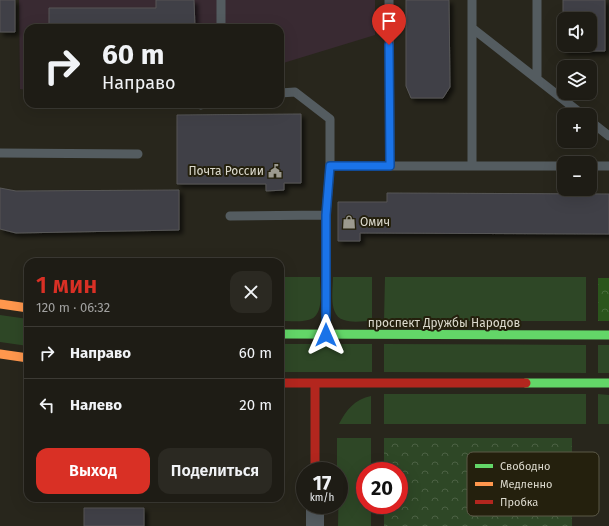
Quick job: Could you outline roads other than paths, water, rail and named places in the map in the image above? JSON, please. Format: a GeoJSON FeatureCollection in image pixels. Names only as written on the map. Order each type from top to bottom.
{"type":"FeatureCollection","features":[{"type":"Feature","properties":{"kind":"street"},"geometry":{"type":"LineString","coordinates":[[0,304],[24,307]]}},
{"type":"Feature","properties":{"kind":"street","name":"проспект Дружбы Народов"},"geometry":{"type":"LineString","coordinates":[[284,334],[609,335]]}},
{"type":"Feature","properties":{"kind":"street"},"geometry":{"type":"LineString","coordinates":[[0,354],[24,357]]}},
{"type":"Feature","properties":{"kind":"street"},"geometry":{"type":"LineString","coordinates":[[284,383],[609,383]]}},
{"type":"Feature","properties":{"kind":"street"},"geometry":{"type":"LineString","coordinates":[[315,383],[315,462]]}},
{"type":"Feature","properties":{"kind":"street"},"geometry":{"type":"LineString","coordinates":[[315,514],[315,526]]}},
{"type":"Feature","properties":{"kind":"lane"},"geometry":{"type":"LineString","coordinates":[[221,0],[221,24]]}},
{"type":"Feature","properties":{"kind":"lane"},"geometry":{"type":"LineString","coordinates":[[389,0],[390,166]]}},
{"type":"Feature","properties":{"kind":"lane"},"geometry":{"type":"LineString","coordinates":[[472,0],[472,166]]}},
{"type":"Feature","properties":{"kind":"lane"},"geometry":{"type":"LineString","coordinates":[[537,0],[537,79]]}},
{"type":"Feature","properties":{"kind":"lane"},"geometry":{"type":"LineString","coordinates":[[472,28],[574,108]]}},
{"type":"Feature","properties":{"kind":"lane"},"geometry":{"type":"LineString","coordinates":[[284,93],[295,92],[330,119],[330,166],[326,215],[326,335]]}},
{"type":"Feature","properties":{"kind":"lane"},"geometry":{"type":"LineString","coordinates":[[597,127],[609,136]]}},
{"type":"Feature","properties":{"kind":"lane"},"geometry":{"type":"LineString","coordinates":[[0,153],[138,154]]}},
{"type":"Feature","properties":{"kind":"lane"},"geometry":{"type":"LineString","coordinates":[[330,166],[557,166]]}},
{"type":"Feature","properties":{"kind":"lane"},"geometry":{"type":"LineString","coordinates":[[597,166],[609,166]]}},
{"type":"Feature","properties":{"kind":"lane"},"geometry":{"type":"LineString","coordinates":[[230,216],[326,215]]}},
{"type":"Feature","properties":{"kind":"place","name":"Почта России"},"geometry":{"type":"Point","coordinates":[275,171]}},
{"type":"Feature","properties":{"kind":"place","name":"Омич"},"geometry":{"type":"Point","coordinates":[349,222]}}]}
